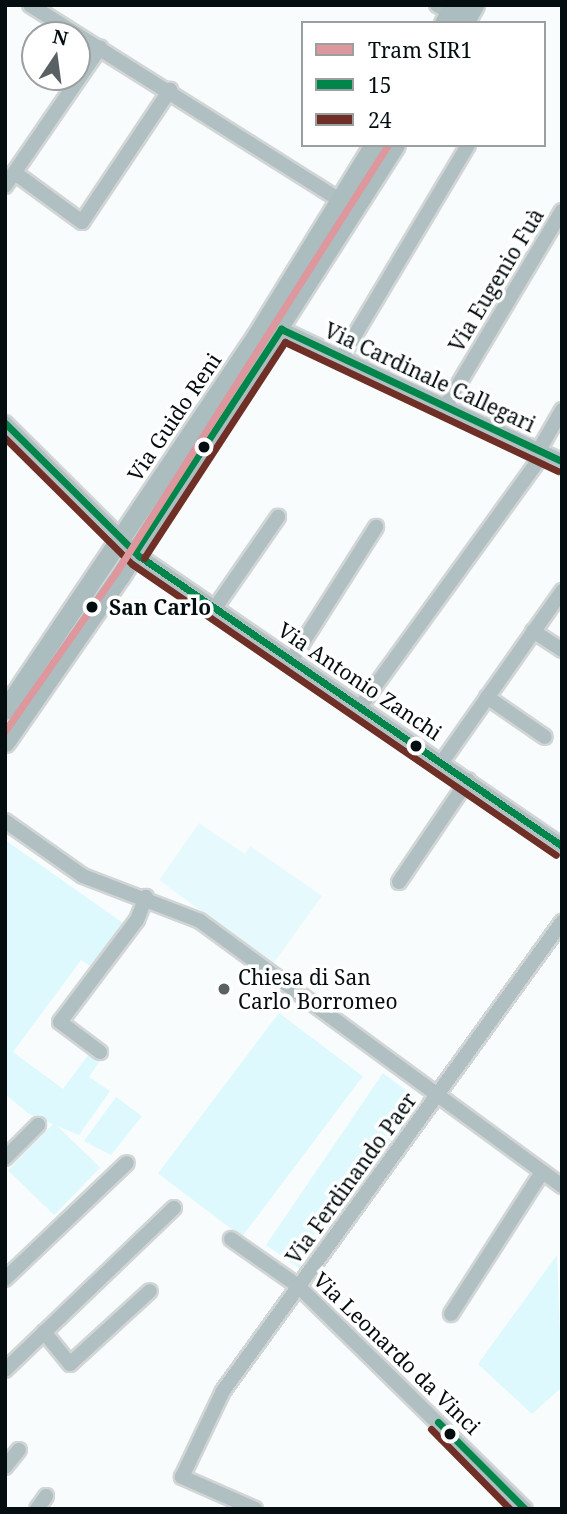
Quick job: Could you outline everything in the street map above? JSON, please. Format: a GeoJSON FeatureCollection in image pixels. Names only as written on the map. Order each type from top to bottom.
{"type":"FeatureCollection","features":[{"type":"Feature","properties":{"kind":"street"},"geometry":{"type":"LineString","coordinates":[[30,5],[170,90],[341,201]]}},
{"type":"Feature","properties":{"kind":"street"},"geometry":{"type":"LineString","coordinates":[[450,14],[474,5]]}},
{"type":"Feature","properties":{"kind":"street"},"geometry":{"type":"LineString","coordinates":[[5,186],[100,48]]}},
{"type":"Feature","properties":{"kind":"street"},"geometry":{"type":"LineString","coordinates":[[15,173],[82,222],[170,90]]}},
{"type":"Feature","properties":{"kind":"street","name":"Via Guido Reni"},"geometry":{"type":"LineString","coordinates":[[5,742],[373,147]]}},
{"type":"Feature","properties":{"kind":"street","name":"Via Guido Reni"},"geometry":{"type":"LineString","coordinates":[[5,710],[128,546],[281,329],[394,147]]}},
{"type":"Feature","properties":{"kind":"street"},"geometry":{"type":"LineString","coordinates":[[340,360],[467,147]]}},
{"type":"Feature","properties":{"kind":"street","name":"Via Eugenio Fuà"},"geometry":{"type":"LineString","coordinates":[[445,407],[562,211]]}},
{"type":"Feature","properties":{"kind":"street","name":"Via Cardinale Callegari"},"geometry":{"type":"LineString","coordinates":[[281,329],[340,360],[562,461]]}},
{"type":"Feature","properties":{"kind":"street"},"geometry":{"type":"LineString","coordinates":[[360,707],[542,451],[562,411]]}},
{"type":"Feature","properties":{"kind":"street","name":"Via Antonio Zanchi"},"geometry":{"type":"LineString","coordinates":[[8,430],[128,546],[291,661],[562,845]]}},
{"type":"Feature","properties":{"kind":"street"},"geometry":{"type":"LineString","coordinates":[[215,608],[278,517]]}},
{"type":"Feature","properties":{"kind":"street"},"geometry":{"type":"LineString","coordinates":[[291,661],[376,527]]}},
{"type":"Feature","properties":{"kind":"street"},"geometry":{"type":"LineString","coordinates":[[442,762],[562,591]]}},
{"type":"Feature","properties":{"kind":"street"},"geometry":{"type":"LineString","coordinates":[[533,631],[562,650]]}},
{"type":"Feature","properties":{"kind":"street"},"geometry":{"type":"LineString","coordinates":[[487,698],[545,737]]}},
{"type":"Feature","properties":{"kind":"street"},"geometry":{"type":"LineString","coordinates":[[399,882],[468,780]]}},
{"type":"Feature","properties":{"kind":"street"},"geometry":{"type":"LineString","coordinates":[[5,821],[83,876],[146,897],[200,921],[562,1186]]}},
{"type":"Feature","properties":{"kind":"street"},"geometry":{"type":"LineString","coordinates":[[100,1052],[60,1022],[137,920],[146,897]]}},
{"type":"Feature","properties":{"kind":"street","name":"Via Ferdinando Paer"},"geometry":{"type":"LineString","coordinates":[[256,1509],[182,1477],[223,1391],[562,922]]}},
{"type":"Feature","properties":{"kind":"street"},"geometry":{"type":"LineString","coordinates":[[5,1158],[38,1125]]}},
{"type":"Feature","properties":{"kind":"street"},"geometry":{"type":"LineString","coordinates":[[5,1279],[127,1163]]}},
{"type":"Feature","properties":{"kind":"street"},"geometry":{"type":"LineString","coordinates":[[451,1314],[542,1172]]}},
{"type":"Feature","properties":{"kind":"street"},"geometry":{"type":"LineString","coordinates":[[5,1370],[174,1208]]}},
{"type":"Feature","properties":{"kind":"street","name":"Via Leonardo da Vinci"},"geometry":{"type":"LineString","coordinates":[[231,1239],[298,1286],[525,1509]]}},
{"type":"Feature","properties":{"kind":"street"},"geometry":{"type":"LineString","coordinates":[[44,1332],[70,1364],[150,1291]]}},
{"type":"Feature","properties":{"kind":"street"},"geometry":{"type":"LineString","coordinates":[[5,1467],[19,1450]]}},
{"type":"Feature","properties":{"kind":"street"},"geometry":{"type":"LineString","coordinates":[[37,1509],[46,1496]]}},
{"type":"Feature","properties":{"kind":"shaded area"},"geometry":{"type":"Polygon","coordinates":[[[199,823],[245,854],[250,846],[322,896],[273,964],[159,880],[199,823]]]}},
{"type":"Feature","properties":{"kind":"shaded area"},"geometry":{"type":"Polygon","coordinates":[[[5,840],[123,923],[90,966],[81,960],[13,1052],[63,1089],[91,1051],[101,1059],[89,1077],[110,1091],[79,1135],[29,1114],[5,1094],[5,840]]]}},
{"type":"Feature","properties":{"kind":"shaded area"},"geometry":{"type":"Polygon","coordinates":[[[279,1013],[363,1076],[242,1237],[158,1174],[279,1013]]]}},
{"type":"Feature","properties":{"kind":"shaded area"},"geometry":{"type":"Polygon","coordinates":[[[383,1073],[420,1101],[299,1268],[266,1245],[383,1073]]]}},
{"type":"Feature","properties":{"kind":"shaded area"},"geometry":{"type":"Polygon","coordinates":[[[116,1097],[142,1116],[111,1155],[84,1141],[116,1097]]]}},
{"type":"Feature","properties":{"kind":"shaded area"},"geometry":{"type":"Polygon","coordinates":[[[54,1123],[100,1167],[54,1215],[8,1170],[54,1123]]]}},
{"type":"Feature","properties":{"kind":"shaded area"},"geometry":{"type":"Polygon","coordinates":[[[557,1255],[562,1387],[532,1414],[478,1364],[557,1255]]]}},
{"type":"Feature","properties":{"kind":"tram line","name":"SIR1"},"geometry":{"type":"LineString","coordinates":[[5,731],[117,571],[387,147]]}},
{"type":"Feature","properties":{"kind":"transit line","name":"15"},"geometry":{"type":"LineString","coordinates":[[281,329],[562,461]]}},
{"type":"Feature","properties":{"kind":"transit line","name":"15"},"geometry":{"type":"LineString","coordinates":[[135,552],[281,329]]}},
{"type":"Feature","properties":{"kind":"transit line","name":"24"},"geometry":{"type":"LineString","coordinates":[[144,558],[285,342],[558,471]]}},
{"type":"Feature","properties":{"kind":"transit line","name":"15"},"geometry":{"type":"LineString","coordinates":[[5,423],[139,556],[562,846]]}},
{"type":"Feature","properties":{"kind":"transit line","name":"24"},"geometry":{"type":"LineString","coordinates":[[5,438],[132,564],[556,855]]}},
{"type":"Feature","properties":{"kind":"transit line","name":"15"},"geometry":{"type":"LineString","coordinates":[[438,1422],[525,1509]]}},
{"type":"Feature","properties":{"kind":"transit line","name":"24"},"geometry":{"type":"LineString","coordinates":[[431,1429],[510,1509]]}},
{"type":"Feature","properties":{"kind":"place","name":"San Carlo"},"geometry":{"type":"Point","coordinates":[92,607]}},
{"type":"Feature","properties":{"kind":"place","name":"Chiesa di San Carlo Borromeo"},"geometry":{"type":"Point","coordinates":[224,989]}}]}
